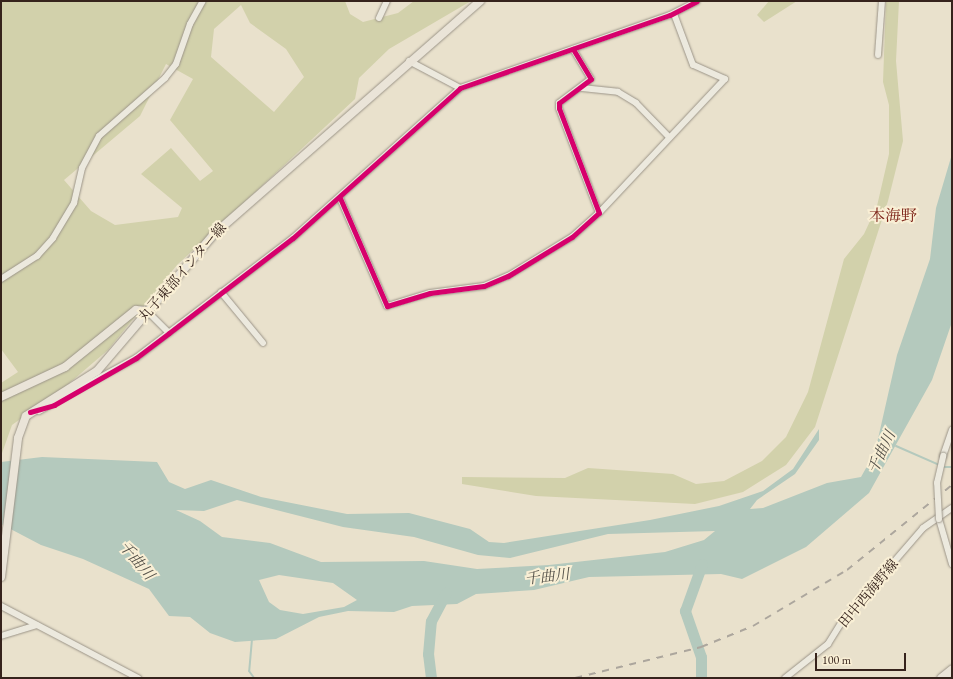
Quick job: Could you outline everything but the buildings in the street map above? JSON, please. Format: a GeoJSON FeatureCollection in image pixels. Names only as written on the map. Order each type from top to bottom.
{"type":"FeatureCollection","features":[{"type":"Feature","properties":{"kind":"highway"},"geometry":{"type":"LineString","coordinates":[[941,678],[952,670]]}},
{"type":"Feature","properties":{"kind":"main road","name":"丸子東部インター線"},"geometry":{"type":"LineString","coordinates":[[1,578],[20,427],[30,412],[97,371],[228,220],[409,61],[480,1]]}},
{"type":"Feature","properties":{"kind":"main road"},"geometry":{"type":"LineString","coordinates":[[1,397],[65,367],[136,310],[147,312]]}},
{"type":"Feature","properties":{"kind":"street"},"geometry":{"type":"LineString","coordinates":[[1,279],[37,256],[52,238],[74,203],[82,168],[99,136],[165,78],[176,64],[190,24],[203,1]]}},
{"type":"Feature","properties":{"kind":"street"},"geometry":{"type":"LineString","coordinates":[[379,18],[387,1]]}},
{"type":"Feature","properties":{"kind":"street"},"geometry":{"type":"LineString","coordinates":[[30,412],[54,405],[136,358],[340,198],[460,88],[674,14],[697,1]]}},
{"type":"Feature","properties":{"kind":"street"},"geometry":{"type":"LineString","coordinates":[[878,55],[882,1]]}},
{"type":"Feature","properties":{"kind":"street"},"geometry":{"type":"LineString","coordinates":[[340,198],[387,306],[430,293],[484,286],[508,276],[572,237],[599,214],[669,137],[725,79],[693,65],[674,14]]}},
{"type":"Feature","properties":{"kind":"street"},"geometry":{"type":"LineString","coordinates":[[573,49],[591,79],[582,88],[559,103],[559,108],[599,214]]}},
{"type":"Feature","properties":{"kind":"street"},"geometry":{"type":"LineString","coordinates":[[409,61],[460,88]]}},
{"type":"Feature","properties":{"kind":"street"},"geometry":{"type":"LineString","coordinates":[[582,88],[618,92],[636,103],[669,137]]}},
{"type":"Feature","properties":{"kind":"street"},"geometry":{"type":"LineString","coordinates":[[221,292],[263,343]]}},
{"type":"Feature","properties":{"kind":"street"},"geometry":{"type":"LineString","coordinates":[[147,312],[169,333]]}},
{"type":"Feature","properties":{"kind":"street"},"geometry":{"type":"LineString","coordinates":[[952,430],[943,456],[937,483],[939,519],[952,564]]}},
{"type":"Feature","properties":{"kind":"street","name":"田中西海野線"},"geometry":{"type":"LineString","coordinates":[[785,678],[824,647],[923,528],[952,508]]}},
{"type":"Feature","properties":{"kind":"street"},"geometry":{"type":"LineString","coordinates":[[1,606],[138,678]]}},
{"type":"Feature","properties":{"kind":"street"},"geometry":{"type":"LineString","coordinates":[[1,636],[36,625]]}},
{"type":"Feature","properties":{"kind":"green space"},"geometry":{"type":"Polygon","coordinates":[[[1,1],[345,1],[350,14],[363,22],[398,13],[414,1],[471,1],[389,49],[359,78],[355,99],[177,265],[108,350],[66,386],[12,425],[1,456],[1,383],[18,372],[1,349],[1,1]],[[241,5],[214,29],[211,57],[274,112],[304,77],[286,49],[250,23],[241,5]],[[166,64],[140,116],[64,180],[91,211],[115,225],[178,217],[182,208],[141,174],[171,148],[200,181],[213,171],[170,120],[193,79],[166,64]]]}},
{"type":"Feature","properties":{"kind":"green space"},"geometry":{"type":"Polygon","coordinates":[[[769,1],[797,1],[764,22],[757,15],[769,1]]]}},
{"type":"Feature","properties":{"kind":"green space"},"geometry":{"type":"Polygon","coordinates":[[[886,1],[899,1],[896,61],[903,141],[888,201],[815,427],[786,465],[743,492],[695,504],[536,496],[462,484],[462,477],[565,478],[588,468],[673,474],[696,484],[724,481],[762,461],[786,437],[808,392],[844,259],[864,234],[877,206],[889,154],[889,105],[883,82],[886,1]]]}},
{"type":"Feature","properties":{"kind":"water","name":"千曲川"},"geometry":{"type":"Polygon","coordinates":[[[952,154],[952,322],[932,380],[869,493],[806,547],[742,579],[721,574],[589,577],[534,590],[476,594],[457,604],[412,606],[394,612],[348,611],[319,617],[276,639],[235,642],[210,633],[190,617],[169,616],[149,589],[83,559],[41,545],[1,524],[1,462],[42,457],[157,462],[169,482],[185,489],[211,480],[261,497],[347,514],[409,513],[470,529],[489,542],[504,543],[650,520],[719,506],[763,491],[793,469],[819,429],[819,440],[795,474],[757,500],[750,509],[763,508],[827,483],[861,477],[875,452],[897,355],[930,259],[936,208],[952,154]],[[237,500],[204,511],[176,510],[200,521],[222,537],[270,543],[321,562],[424,561],[477,569],[549,565],[665,552],[704,540],[715,531],[608,534],[510,558],[478,555],[414,537],[343,527],[237,500]],[[279,575],[259,580],[269,602],[280,610],[303,614],[344,607],[357,600],[333,583],[279,575]]]}},
{"type":"Feature","properties":{"kind":"waterway","name":"千曲川"},"geometry":{"type":"LineString","coordinates":[[896,446],[944,467],[952,467]]}},
{"type":"Feature","properties":{"kind":"waterway"},"geometry":{"type":"LineString","coordinates":[[701,678],[701,657],[685,611],[702,564]]}},
{"type":"Feature","properties":{"kind":"waterway"},"geometry":{"type":"LineString","coordinates":[[431,678],[428,654],[431,621],[446,593]]}},
{"type":"Feature","properties":{"kind":"waterway"},"geometry":{"type":"LineString","coordinates":[[252,639],[249,671],[254,678]]}},
{"type":"Feature","properties":{"kind":"railway"},"geometry":{"type":"LineString","coordinates":[[575,678],[701,647],[753,626],[847,570],[952,485]]}},
{"type":"Feature","properties":{"kind":"cycle path"},"geometry":{"type":"LineString","coordinates":[[30,412],[54,405],[136,358],[293,238],[460,88],[670,15],[697,1]]}},
{"type":"Feature","properties":{"kind":"cycle path"},"geometry":{"type":"LineString","coordinates":[[340,198],[387,306],[430,293],[484,286],[508,276],[572,237],[599,213],[559,108],[559,103],[591,79],[573,49]]}},
{"type":"Feature","properties":{"kind":"district","name":"本海野"},"geometry":{"type":"Point","coordinates":[893,216]}}]}
